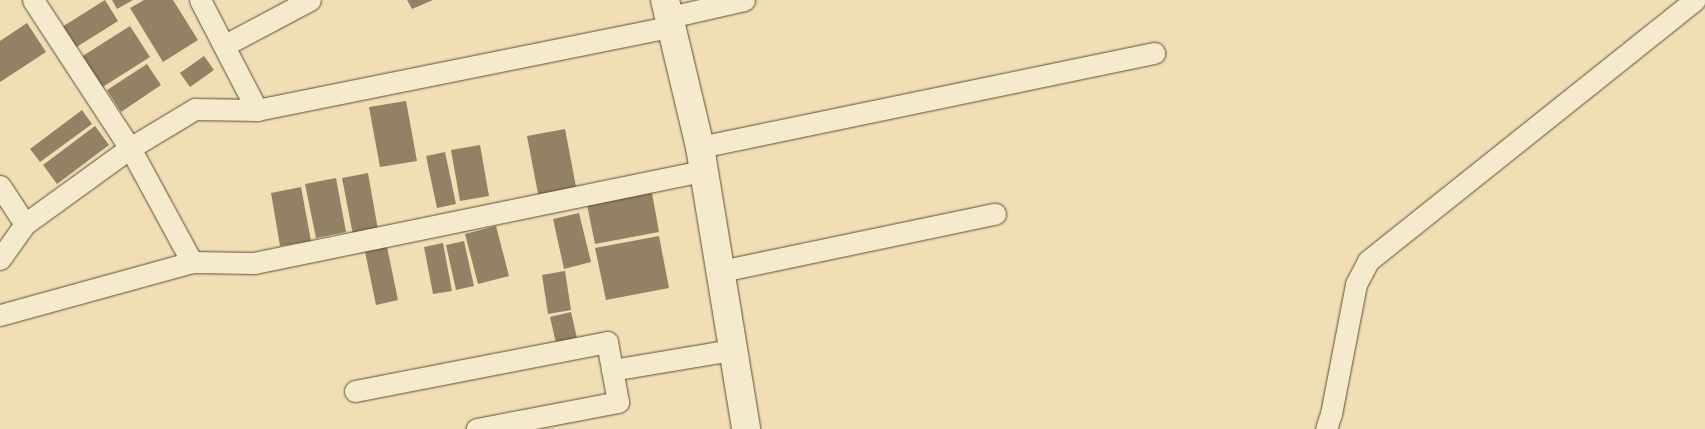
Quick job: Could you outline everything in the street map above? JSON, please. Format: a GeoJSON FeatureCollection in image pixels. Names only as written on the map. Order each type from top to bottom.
{"type":"FeatureCollection","features":[{"type":"Feature","properties":{"kind":"main road"},"geometry":{"type":"LineString","coordinates":[[669,14],[701,159],[746,429]]}},
{"type":"Feature","properties":{"kind":"street"},"geometry":{"type":"LineString","coordinates":[[33,0],[130,148],[192,262]]}},
{"type":"Feature","properties":{"kind":"street"},"geometry":{"type":"LineString","coordinates":[[200,0],[257,110]]}},
{"type":"Feature","properties":{"kind":"street"},"geometry":{"type":"LineString","coordinates":[[225,45],[310,0]]}},
{"type":"Feature","properties":{"kind":"street"},"geometry":{"type":"LineString","coordinates":[[0,260],[25,224],[130,148],[195,109],[257,110],[669,14],[744,0]]}},
{"type":"Feature","properties":{"kind":"street"},"geometry":{"type":"LineString","coordinates":[[1326,429],[1331,414],[1356,284],[1368,261],[1695,0]]}},
{"type":"Feature","properties":{"kind":"street"},"geometry":{"type":"LineString","coordinates":[[0,315],[192,262],[254,263],[1154,53]]}},
{"type":"Feature","properties":{"kind":"street"},"geometry":{"type":"LineString","coordinates":[[0,186],[25,224]]}},
{"type":"Feature","properties":{"kind":"street"},"geometry":{"type":"LineString","coordinates":[[720,271],[995,214]]}},
{"type":"Feature","properties":{"kind":"street"},"geometry":{"type":"LineString","coordinates":[[355,391],[607,342],[618,402],[477,429]]}},
{"type":"Feature","properties":{"kind":"street"},"geometry":{"type":"LineString","coordinates":[[612,370],[732,350]]}},
{"type":"Feature","properties":{"kind":"building"},"geometry":{"type":"Polygon","coordinates":[[[105,0],[118,21],[75,48],[62,27],[105,0]]]}},
{"type":"Feature","properties":{"kind":"building"},"geometry":{"type":"Polygon","coordinates":[[[112,0],[133,0],[117,9],[112,0]]]}},
{"type":"Feature","properties":{"kind":"building"},"geometry":{"type":"Polygon","coordinates":[[[144,0],[173,0],[198,40],[163,62],[130,8],[144,0]]]}},
{"type":"Feature","properties":{"kind":"building"},"geometry":{"type":"Polygon","coordinates":[[[407,0],[433,0],[412,9],[407,0]]]}},
{"type":"Feature","properties":{"kind":"building"},"geometry":{"type":"Polygon","coordinates":[[[27,23],[46,52],[0,82],[0,41],[27,23]]]}},
{"type":"Feature","properties":{"kind":"building"},"geometry":{"type":"Polygon","coordinates":[[[130,26],[150,57],[101,88],[81,57],[130,26]]]}},
{"type":"Feature","properties":{"kind":"building"},"geometry":{"type":"Polygon","coordinates":[[[204,56],[214,70],[190,87],[180,73],[204,56]]]}},
{"type":"Feature","properties":{"kind":"building"},"geometry":{"type":"Polygon","coordinates":[[[147,64],[161,85],[121,112],[107,90],[147,64]]]}},
{"type":"Feature","properties":{"kind":"building"},"geometry":{"type":"Polygon","coordinates":[[[406,101],[417,161],[380,167],[369,107],[406,101]]]}},
{"type":"Feature","properties":{"kind":"building"},"geometry":{"type":"Polygon","coordinates":[[[82,110],[92,124],[40,162],[30,149],[82,110]]]}},
{"type":"Feature","properties":{"kind":"building"},"geometry":{"type":"Polygon","coordinates":[[[95,126],[109,145],[57,184],[43,165],[95,126]]]}},
{"type":"Feature","properties":{"kind":"building"},"geometry":{"type":"Polygon","coordinates":[[[565,129],[577,192],[539,199],[527,136],[565,129]]]}},
{"type":"Feature","properties":{"kind":"building"},"geometry":{"type":"Polygon","coordinates":[[[480,145],[489,196],[460,201],[451,150],[480,145]]]}},
{"type":"Feature","properties":{"kind":"building"},"geometry":{"type":"Polygon","coordinates":[[[445,152],[456,204],[437,208],[426,156],[445,152]]]}},
{"type":"Feature","properties":{"kind":"building"},"geometry":{"type":"Polygon","coordinates":[[[368,173],[378,230],[353,235],[342,178],[368,173]]]}},
{"type":"Feature","properties":{"kind":"building"},"geometry":{"type":"Polygon","coordinates":[[[336,178],[346,232],[316,238],[305,184],[336,178]]]}},
{"type":"Feature","properties":{"kind":"building"},"geometry":{"type":"Polygon","coordinates":[[[301,187],[311,241],[280,246],[271,193],[301,187]]]}},
{"type":"Feature","properties":{"kind":"building"},"geometry":{"type":"Polygon","coordinates":[[[652,193],[659,232],[595,244],[587,205],[652,193]]]}},
{"type":"Feature","properties":{"kind":"building"},"geometry":{"type":"Polygon","coordinates":[[[579,213],[591,262],[564,269],[553,219],[579,213]]]}},
{"type":"Feature","properties":{"kind":"building"},"geometry":{"type":"Polygon","coordinates":[[[496,226],[509,276],[478,284],[465,234],[496,226]]]}},
{"type":"Feature","properties":{"kind":"building"},"geometry":{"type":"Polygon","coordinates":[[[659,236],[669,288],[606,300],[595,248],[659,236]]]}},
{"type":"Feature","properties":{"kind":"building"},"geometry":{"type":"Polygon","coordinates":[[[464,241],[474,286],[456,290],[446,245],[464,241]]]}},
{"type":"Feature","properties":{"kind":"building"},"geometry":{"type":"Polygon","coordinates":[[[386,242],[398,300],[376,305],[364,247],[386,242]]]}},
{"type":"Feature","properties":{"kind":"building"},"geometry":{"type":"Polygon","coordinates":[[[443,243],[452,291],[433,294],[424,247],[443,243]]]}},
{"type":"Feature","properties":{"kind":"building"},"geometry":{"type":"Polygon","coordinates":[[[565,271],[571,310],[548,314],[542,275],[565,271]]]}},
{"type":"Feature","properties":{"kind":"building"},"geometry":{"type":"Polygon","coordinates":[[[571,312],[577,338],[556,343],[550,317],[571,312]]]}}]}
